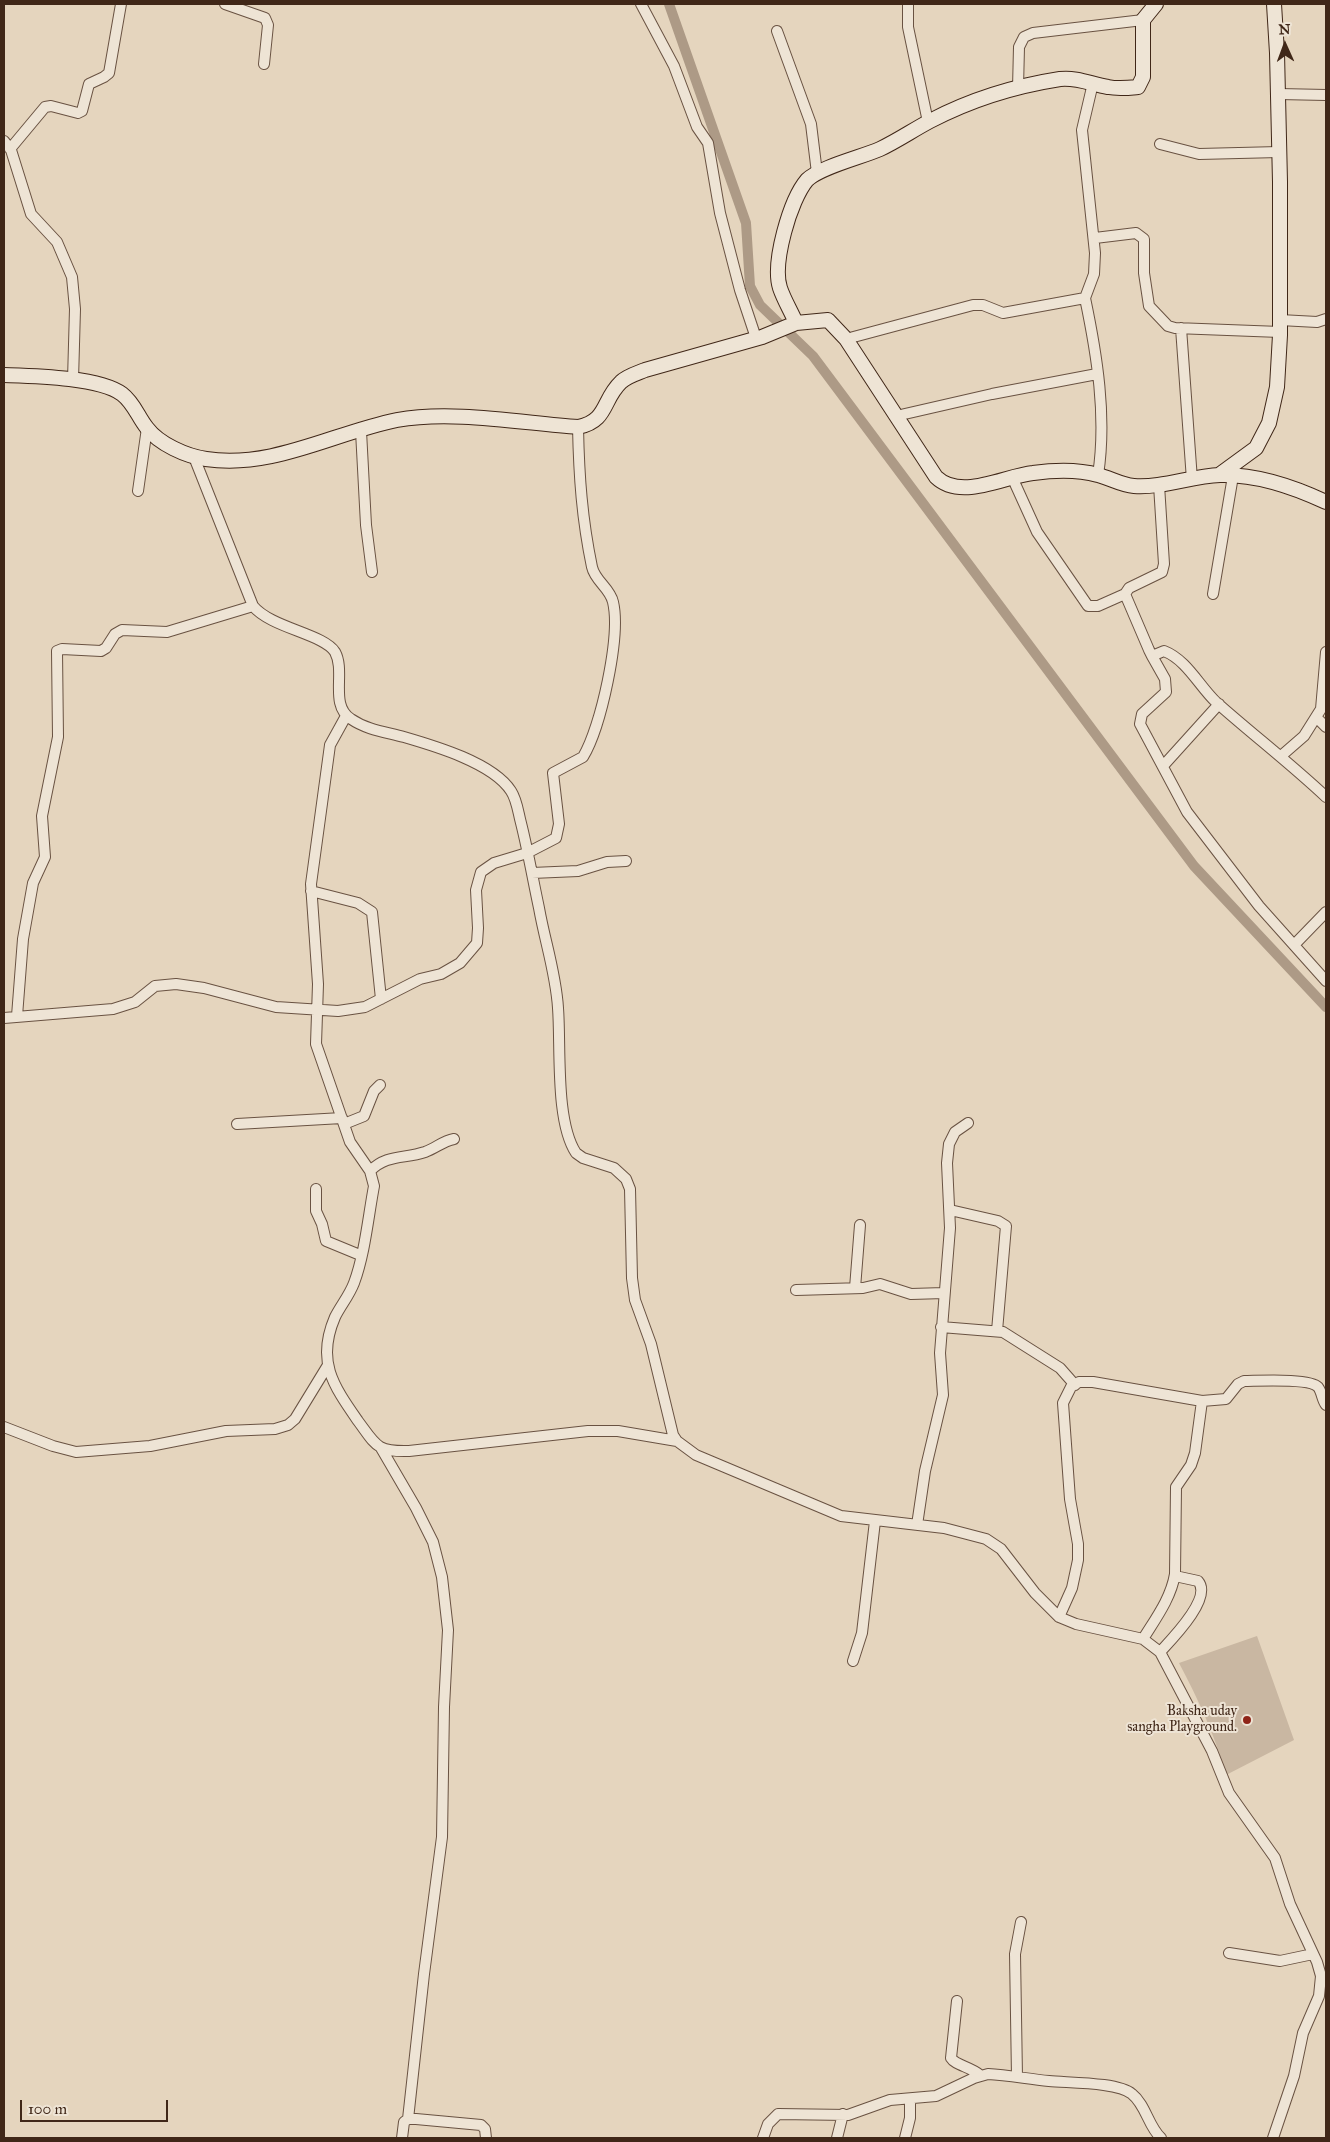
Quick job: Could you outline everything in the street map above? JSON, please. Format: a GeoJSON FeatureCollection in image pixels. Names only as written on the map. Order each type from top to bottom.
{"type":"FeatureCollection","features":[{"type":"Feature","properties":{"kind":"street"},"geometry":{"type":"LineString","coordinates":[[72,380],[75,308],[72,277],[57,242],[31,214],[7,145],[45,107],[51,106],[78,113],[82,111],[89,84],[109,73],[121,4]]}},
{"type":"Feature","properties":{"kind":"street"},"geometry":{"type":"LineString","coordinates":[[226,4],[265,18],[268,25],[264,64]]}},
{"type":"Feature","properties":{"kind":"street"},"geometry":{"type":"LineString","coordinates":[[641,4],[674,66],[697,127],[709,146],[720,212],[740,290],[759,338]]}},
{"type":"Feature","properties":{"kind":"street"},"geometry":{"type":"LineString","coordinates":[[908,4],[908,27],[928,122]]}},
{"type":"Feature","properties":{"kind":"street"},"geometry":{"type":"LineString","coordinates":[[792,325],[780,288],[778,274],[780,247],[798,194],[807,180],[817,172],[882,149],[928,122],[987,97],[1018,88],[1062,79],[1081,79],[1120,89],[1138,86],[1142,83],[1143,20],[1156,4]]}},
{"type":"Feature","properties":{"kind":"street"},"geometry":{"type":"LineString","coordinates":[[1213,594],[1226,476],[1256,448],[1269,423],[1277,387],[1280,326],[1279,152],[1274,4]]}},
{"type":"Feature","properties":{"kind":"street"},"geometry":{"type":"LineString","coordinates":[[1018,88],[1019,47],[1024,37],[1032,33],[1143,20]]}},
{"type":"Feature","properties":{"kind":"street"},"geometry":{"type":"LineString","coordinates":[[777,31],[811,124],[817,172]]}},
{"type":"Feature","properties":{"kind":"street"},"geometry":{"type":"LineString","coordinates":[[1093,83],[1082,130],[1095,238],[1094,274],[1085,298],[1092,333],[1102,430],[1098,475]]}},
{"type":"Feature","properties":{"kind":"street"},"geometry":{"type":"LineString","coordinates":[[1278,94],[1326,95]]}},
{"type":"Feature","properties":{"kind":"street"},"geometry":{"type":"LineString","coordinates":[[1160,144],[1199,154],[1279,152]]}},
{"type":"Feature","properties":{"kind":"street"},"geometry":{"type":"LineString","coordinates":[[1095,238],[1127,234],[1140,235],[1144,239],[1144,273],[1149,306],[1168,326],[1181,328],[1280,326],[1317,322],[1326,319]]}},
{"type":"Feature","properties":{"kind":"street"},"geometry":{"type":"LineString","coordinates":[[846,339],[972,305],[984,305],[1004,313],[1085,298]]}},
{"type":"Feature","properties":{"kind":"street"},"geometry":{"type":"LineString","coordinates":[[4,375],[72,380],[120,393],[128,400],[147,428],[168,444],[194,457],[213,460],[265,457],[396,420],[430,417],[578,427],[590,425],[598,420],[615,390],[628,377],[646,370],[759,338],[792,325],[828,320],[846,339],[936,477],[949,487],[963,487],[1012,477],[1063,471],[1098,475],[1120,483],[1159,486],[1226,476],[1273,482],[1326,502]]}},
{"type":"Feature","properties":{"kind":"street"},"geometry":{"type":"LineString","coordinates":[[1181,328],[1192,480]]}},
{"type":"Feature","properties":{"kind":"street"},"geometry":{"type":"LineString","coordinates":[[896,416],[992,394],[1097,374]]}},
{"type":"Feature","properties":{"kind":"street"},"geometry":{"type":"LineString","coordinates":[[4,1018],[113,1009],[130,1005],[155,986],[176,984],[204,988],[276,1007],[351,1010],[365,1007],[420,979],[449,971],[474,949],[478,938],[476,890],[479,876],[494,863],[528,852],[556,838],[559,824],[553,773],[583,757],[608,687],[615,612],[611,596],[592,569],[580,495],[578,427]]}},
{"type":"Feature","properties":{"kind":"street"},"geometry":{"type":"LineString","coordinates":[[138,491],[147,428]]}},
{"type":"Feature","properties":{"kind":"street"},"geometry":{"type":"LineString","coordinates":[[361,431],[366,525],[372,572]]}},
{"type":"Feature","properties":{"kind":"street"},"geometry":{"type":"LineString","coordinates":[[194,457],[253,606],[270,620],[333,649],[337,660],[340,703],[346,716],[371,729],[406,737],[468,760],[495,775],[506,785],[515,800],[553,967],[558,1006],[562,1103],[566,1130],[576,1153],[620,1172],[630,1189],[632,1288],[651,1344],[671,1428],[677,1442]]}},
{"type":"Feature","properties":{"kind":"street"},"geometry":{"type":"LineString","coordinates":[[1012,477],[1037,532],[1083,601],[1093,607],[1125,594],[1129,588],[1162,572],[1164,564],[1159,486]]}},
{"type":"Feature","properties":{"kind":"street"},"geometry":{"type":"LineString","coordinates":[[1125,594],[1139,632],[1165,679],[1166,692],[1142,714],[1140,724],[1187,812],[1259,906],[1326,981]]}},
{"type":"Feature","properties":{"kind":"street"},"geometry":{"type":"LineString","coordinates":[[17,1016],[23,939],[33,883],[45,857],[42,820],[58,737],[56,651],[62,649],[101,651],[106,648],[115,634],[122,630],[167,632],[253,606]]}},
{"type":"Feature","properties":{"kind":"street"},"geometry":{"type":"LineString","coordinates":[[1152,656],[1164,651],[1176,657],[1219,704],[1282,756],[1326,797]]}},
{"type":"Feature","properties":{"kind":"street"},"geometry":{"type":"LineString","coordinates":[[1282,756],[1304,736],[1317,718],[1324,698],[1326,652]]}},
{"type":"Feature","properties":{"kind":"street"},"geometry":{"type":"LineString","coordinates":[[1162,766],[1219,704]]}},
{"type":"Feature","properties":{"kind":"street"},"geometry":{"type":"LineString","coordinates":[[346,716],[330,745],[311,891],[317,965],[316,1044],[350,1142],[370,1171],[374,1186],[354,1283],[336,1315],[328,1335],[326,1347],[332,1381],[346,1403],[374,1443],[387,1452],[603,1430],[677,1442],[696,1455],[831,1512],[875,1521],[958,1530],[986,1539],[1001,1550],[1041,1600],[1059,1617],[1076,1624],[1143,1639],[1160,1652],[1212,1751],[1229,1793],[1275,1858],[1290,1904],[1323,1977],[1319,1996],[1302,2033],[1294,2076],[1273,2138]]}},
{"type":"Feature","properties":{"kind":"street"},"geometry":{"type":"LineString","coordinates":[[1317,718],[1326,727]]}},
{"type":"Feature","properties":{"kind":"street"},"geometry":{"type":"LineString","coordinates":[[532,873],[578,871],[606,862],[626,861]]}},
{"type":"Feature","properties":{"kind":"street"},"geometry":{"type":"LineString","coordinates":[[311,891],[358,903],[372,912],[381,999]]}},
{"type":"Feature","properties":{"kind":"street"},"geometry":{"type":"LineString","coordinates":[[1294,945],[1326,912]]}},
{"type":"Feature","properties":{"kind":"street"},"geometry":{"type":"LineString","coordinates":[[237,1124],[343,1121],[364,1116],[372,1094],[380,1085]]}},
{"type":"Feature","properties":{"kind":"street"},"geometry":{"type":"LineString","coordinates":[[917,1525],[925,1472],[943,1395],[941,1327],[950,1210],[947,1164],[949,1144],[954,1132],[968,1123]]}},
{"type":"Feature","properties":{"kind":"street"},"geometry":{"type":"LineString","coordinates":[[370,1171],[382,1160],[428,1151],[443,1141],[454,1139]]}},
{"type":"Feature","properties":{"kind":"street"},"geometry":{"type":"LineString","coordinates":[[316,1189],[316,1212],[322,1224],[326,1241],[360,1255]]}},
{"type":"Feature","properties":{"kind":"street"},"geometry":{"type":"LineString","coordinates":[[950,1210],[998,1221],[1006,1226],[997,1330]]}},
{"type":"Feature","properties":{"kind":"street"},"geometry":{"type":"LineString","coordinates":[[855,1288],[860,1225]]}},
{"type":"Feature","properties":{"kind":"street"},"geometry":{"type":"LineString","coordinates":[[796,1290],[855,1288],[880,1284],[911,1294],[944,1293]]}},
{"type":"Feature","properties":{"kind":"street"},"geometry":{"type":"LineString","coordinates":[[941,1327],[997,1330],[1060,1368],[1076,1385]]}},
{"type":"Feature","properties":{"kind":"street"},"geometry":{"type":"LineString","coordinates":[[4,1427],[52,1446],[76,1452],[150,1446],[226,1431],[275,1428],[288,1425],[295,1419],[328,1365]]}},
{"type":"Feature","properties":{"kind":"street"},"geometry":{"type":"LineString","coordinates":[[1059,1617],[1072,1588],[1078,1560],[1078,1544],[1070,1500],[1063,1403],[1066,1395],[1076,1385],[1086,1382],[1117,1385],[1202,1401],[1226,1399],[1238,1384],[1244,1381],[1294,1381],[1312,1383],[1318,1387],[1326,1405]]}},
{"type":"Feature","properties":{"kind":"street"},"geometry":{"type":"LineString","coordinates":[[1143,1639],[1163,1609],[1175,1576],[1176,1487],[1191,1465],[1195,1453],[1202,1401]]}},
{"type":"Feature","properties":{"kind":"street"},"geometry":{"type":"LineString","coordinates":[[380,1448],[416,1508],[433,1542],[442,1577],[448,1630],[444,1707],[442,1837],[408,2119],[404,2122],[402,2138]]}},
{"type":"Feature","properties":{"kind":"street"},"geometry":{"type":"LineString","coordinates":[[853,1661],[862,1634],[875,1521]]}},
{"type":"Feature","properties":{"kind":"street"},"geometry":{"type":"LineString","coordinates":[[1160,1652],[1193,1613],[1201,1590],[1198,1581],[1175,1576]]}},
{"type":"Feature","properties":{"kind":"street"},"geometry":{"type":"LineString","coordinates":[[1017,2077],[1015,1954],[1021,1922]]}},
{"type":"Feature","properties":{"kind":"street"},"geometry":{"type":"LineString","coordinates":[[1229,1953],[1280,1961],[1313,1954]]}},
{"type":"Feature","properties":{"kind":"street"},"geometry":{"type":"LineString","coordinates":[[957,2000],[951,2058],[956,2063],[970,2067],[980,2075]]}},
{"type":"Feature","properties":{"kind":"street"},"geometry":{"type":"LineString","coordinates":[[763,2138],[768,2124],[778,2114],[859,2113],[890,2100],[910,2099],[944,2093],[980,2075],[995,2074],[1098,2085],[1125,2090],[1132,2094],[1142,2106],[1153,2128],[1161,2138]]}},
{"type":"Feature","properties":{"kind":"street"},"geometry":{"type":"LineString","coordinates":[[909,2138],[910,2099]]}},
{"type":"Feature","properties":{"kind":"street"},"geometry":{"type":"LineString","coordinates":[[837,2138],[843,2114]]}},
{"type":"Feature","properties":{"kind":"street"},"geometry":{"type":"LineString","coordinates":[[408,2119],[481,2126],[485,2129],[486,2138]]}},
{"type":"Feature","properties":{"kind":"shaded area","name":"Baksha uday sangha Playground."},"geometry":{"type":"Polygon","coordinates":[[[1257,1636],[1294,1740],[1226,1775],[1206,1718],[1179,1663],[1257,1636]]]}},
{"type":"Feature","properties":{"kind":"waterway"},"geometry":{"type":"LineString","coordinates":[[669,4],[746,223],[750,286],[760,305],[813,356],[1194,866],[1326,1007]]}},
{"type":"Feature","properties":{"kind":"place","name":"Baksha uday sangha Playground."},"geometry":{"type":"Point","coordinates":[1247,1720]}}]}
